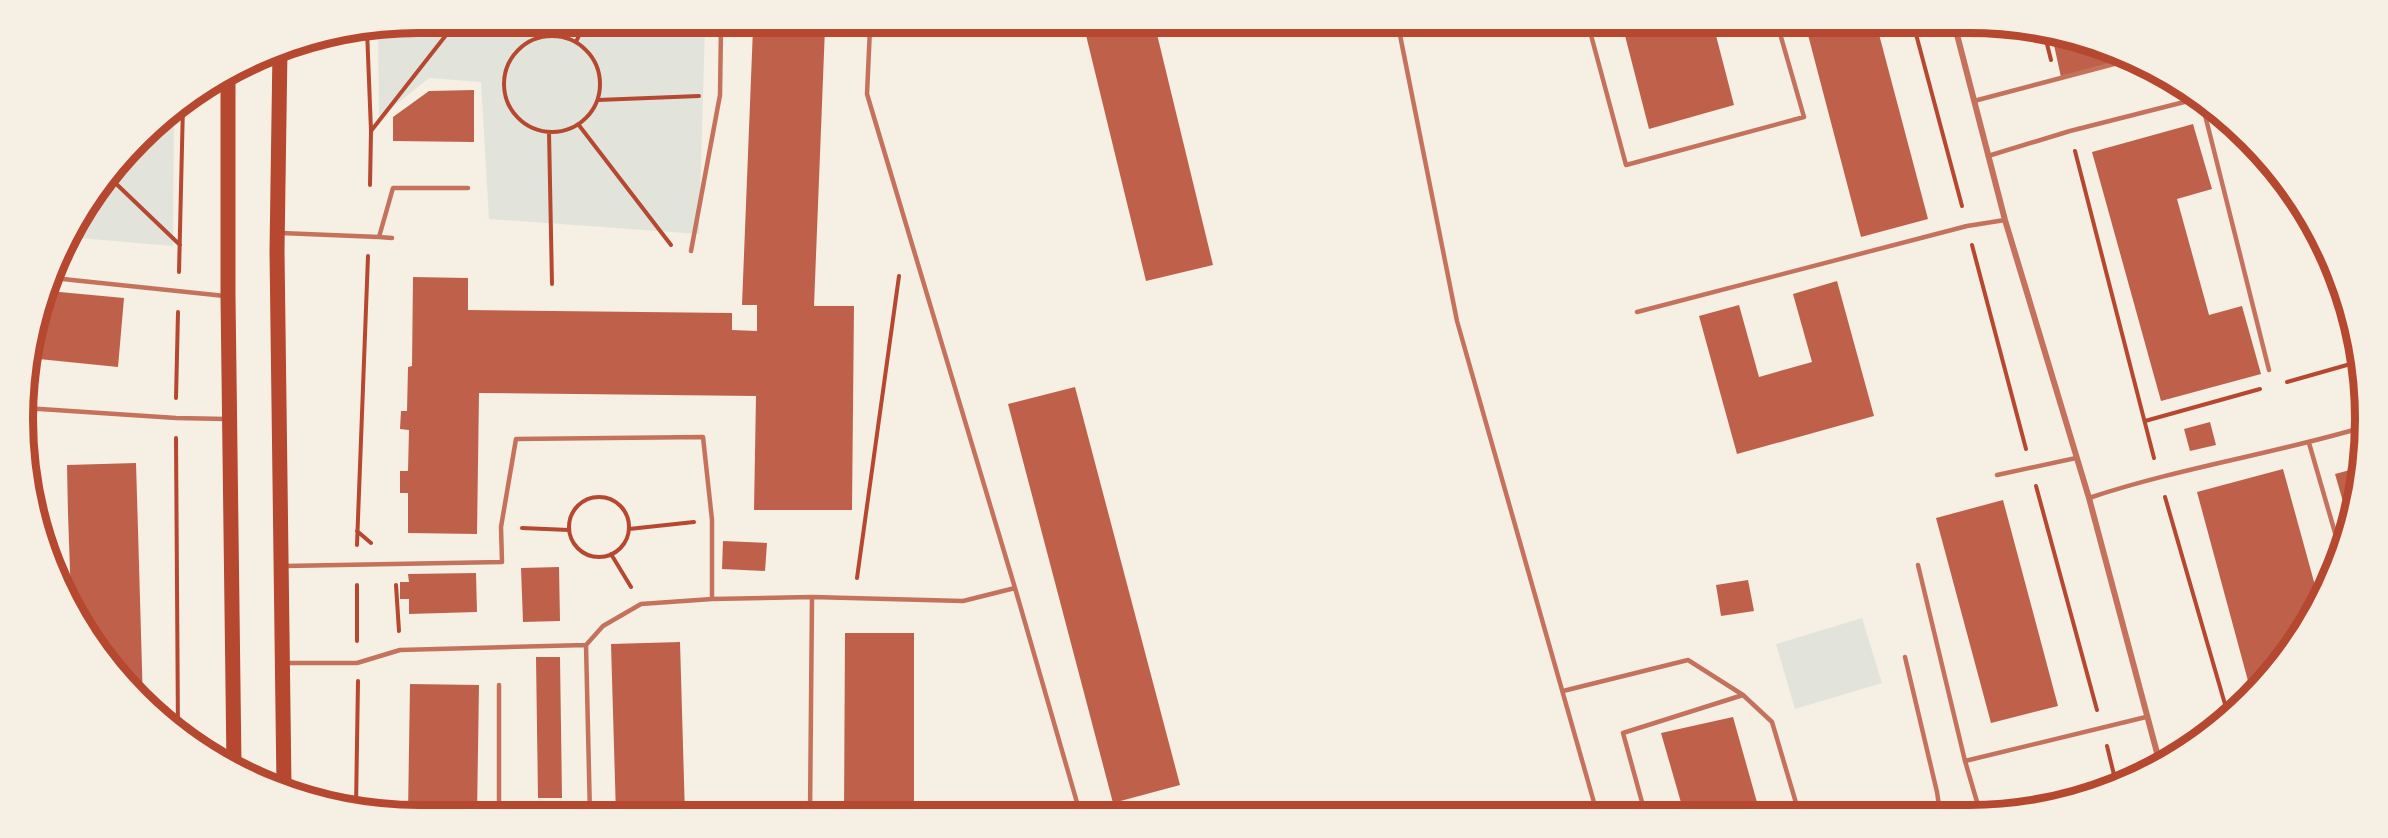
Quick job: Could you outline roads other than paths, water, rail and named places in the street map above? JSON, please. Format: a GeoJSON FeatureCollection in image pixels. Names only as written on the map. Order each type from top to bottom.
{"type":"FeatureCollection","features":[{"type":"Feature","properties":{"kind":"main road"},"geometry":{"type":"LineString","coordinates":[[280,59],[277,233],[284,781]]}},
{"type":"Feature","properties":{"kind":"main road"},"geometry":{"type":"LineString","coordinates":[[228,84],[228,296],[234,757]]}},
{"type":"Feature","properties":{"kind":"street"},"geometry":{"type":"LineString","coordinates":[[1957,33],[2005,220],[2089,498],[2157,754]]}},
{"type":"Feature","properties":{"kind":"lane"},"geometry":{"type":"LineString","coordinates":[[691,251],[720,95],[721,33]]}},
{"type":"Feature","properties":{"kind":"lane"},"geometry":{"type":"LineString","coordinates":[[870,33],[867,94],[1078,805]]}},
{"type":"Feature","properties":{"kind":"lane"},"geometry":{"type":"LineString","coordinates":[[1400,33],[1457,321],[1595,805]]}},
{"type":"Feature","properties":{"kind":"lane"},"geometry":{"type":"LineString","coordinates":[[1590,33],[1626,165],[1804,117],[1780,33]]}},
{"type":"Feature","properties":{"kind":"lane"},"geometry":{"type":"LineString","coordinates":[[1974,101],[2119,63]]}},
{"type":"Feature","properties":{"kind":"lane"},"geometry":{"type":"LineString","coordinates":[[1989,156],[2070,131],[2188,101]]}},
{"type":"Feature","properties":{"kind":"lane"},"geometry":{"type":"LineString","coordinates":[[2205,114],[2269,370]]}},
{"type":"Feature","properties":{"kind":"lane"},"geometry":{"type":"LineString","coordinates":[[379,237],[393,188],[468,188]]}},
{"type":"Feature","properties":{"kind":"lane"},"geometry":{"type":"LineString","coordinates":[[1637,312],[1968,226],[2005,220]]}},
{"type":"Feature","properties":{"kind":"lane"},"geometry":{"type":"LineString","coordinates":[[277,233],[392,238]]}},
{"type":"Feature","properties":{"kind":"lane"},"geometry":{"type":"LineString","coordinates":[[59,279],[228,296]]}},
{"type":"Feature","properties":{"kind":"lane"},"geometry":{"type":"LineString","coordinates":[[33,409],[230,419]]}},
{"type":"Feature","properties":{"kind":"lane"},"geometry":{"type":"LineString","coordinates":[[2089,498],[2159,477],[2309,443],[2355,430]]}},
{"type":"Feature","properties":{"kind":"lane"},"geometry":{"type":"LineString","coordinates":[[283,566],[502,562],[501,527],[516,439],[703,437],[712,520],[712,599]]}},
{"type":"Feature","properties":{"kind":"lane"},"geometry":{"type":"LineString","coordinates":[[2309,443],[2336,538]]}},
{"type":"Feature","properties":{"kind":"lane"},"geometry":{"type":"LineString","coordinates":[[1997,475],[2076,458]]}},
{"type":"Feature","properties":{"kind":"lane"},"geometry":{"type":"LineString","coordinates":[[1918,564],[1965,761],[1978,805]]}},
{"type":"Feature","properties":{"kind":"lane"},"geometry":{"type":"LineString","coordinates":[[590,805],[586,645],[603,626],[641,604],[712,599],[812,597],[963,602],[1015,588]]}},
{"type":"Feature","properties":{"kind":"lane"},"geometry":{"type":"LineString","coordinates":[[810,805],[812,597]]}},
{"type":"Feature","properties":{"kind":"lane"},"geometry":{"type":"LineString","coordinates":[[283,663],[357,663],[400,650],[586,645]]}},
{"type":"Feature","properties":{"kind":"lane"},"geometry":{"type":"LineString","coordinates":[[1905,657],[1939,805]]}},
{"type":"Feature","properties":{"kind":"lane"},"geometry":{"type":"LineString","coordinates":[[1563,690],[1688,660],[1743,695],[1772,722],[1797,805]]}},
{"type":"Feature","properties":{"kind":"lane"},"geometry":{"type":"LineString","coordinates":[[498,805],[499,685]]}},
{"type":"Feature","properties":{"kind":"lane"},"geometry":{"type":"LineString","coordinates":[[1643,805],[1623,733],[1743,695]]}},
{"type":"Feature","properties":{"kind":"lane"},"geometry":{"type":"LineString","coordinates":[[1965,761],[2146,717]]}},
{"type":"Feature","properties":{"kind":"lane"},"geometry":{"type":"LineString","coordinates":[[2157,754],[2165,751]]}}]}
